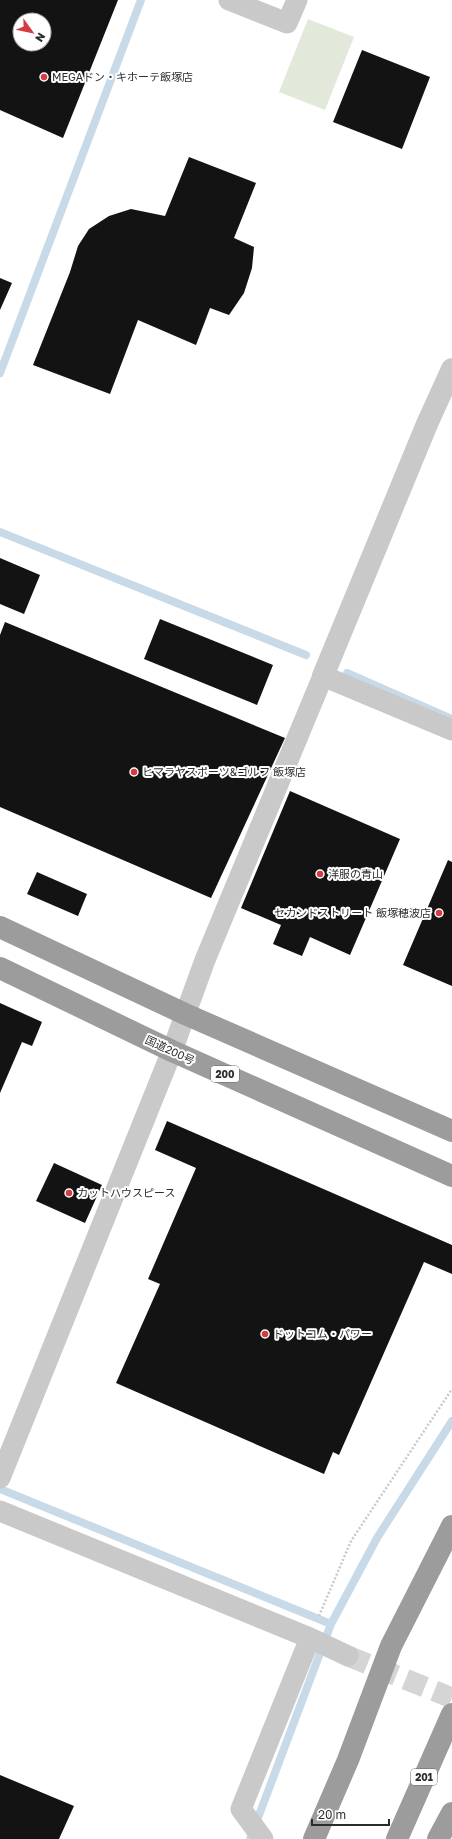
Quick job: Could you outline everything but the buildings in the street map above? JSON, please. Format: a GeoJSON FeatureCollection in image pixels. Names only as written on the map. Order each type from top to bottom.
{"type":"FeatureCollection","features":[{"type":"Feature","properties":{"kind":"highway"},"geometry":{"type":"LineString","coordinates":[[0,928],[185,1014],[452,1131]]}},
{"type":"Feature","properties":{"kind":"highway","name":"国道200号"},"geometry":{"type":"LineString","coordinates":[[0,968],[172,1051],[452,1176]]}},
{"type":"Feature","properties":{"kind":"highway"},"geometry":{"type":"LineString","coordinates":[[314,1839],[348,1760],[391,1646],[452,1526]]}},
{"type":"Feature","properties":{"kind":"highway","name":"201"},"geometry":{"type":"LineString","coordinates":[[397,1839],[452,1714]]}},
{"type":"Feature","properties":{"kind":"highway"},"geometry":{"type":"LineString","coordinates":[[438,1839],[452,1813]]}},
{"type":"Feature","properties":{"kind":"street"},"geometry":{"type":"LineString","coordinates":[[229,0],[287,23],[297,0]]}},
{"type":"Feature","properties":{"kind":"street"},"geometry":{"type":"LineString","coordinates":[[0,1478],[172,1051],[205,960],[427,424],[452,369]]}},
{"type":"Feature","properties":{"kind":"street"},"geometry":{"type":"LineString","coordinates":[[323,676],[452,730]]}},
{"type":"Feature","properties":{"kind":"street"},"geometry":{"type":"LineString","coordinates":[[0,1511],[327,1646],[242,1809],[256,1828]]}},
{"type":"Feature","properties":{"kind":"path"},"geometry":{"type":"LineString","coordinates":[[320,1613],[352,1540],[452,1389]]}},
{"type":"Feature","properties":{"kind":"green space"},"geometry":{"type":"Polygon","coordinates":[[[308,19],[354,37],[325,110],[279,92],[308,19]]]}},
{"type":"Feature","properties":{"kind":"waterway"},"geometry":{"type":"LineString","coordinates":[[0,373],[141,0]]}},
{"type":"Feature","properties":{"kind":"waterway"},"geometry":{"type":"LineString","coordinates":[[0,532],[306,655]]}},
{"type":"Feature","properties":{"kind":"waterway"},"geometry":{"type":"LineString","coordinates":[[347,673],[452,719]]}},
{"type":"Feature","properties":{"kind":"waterway"},"geometry":{"type":"LineString","coordinates":[[250,1839],[331,1624],[377,1538],[452,1421]]}},
{"type":"Feature","properties":{"kind":"waterway"},"geometry":{"type":"LineString","coordinates":[[0,1489],[331,1624]]}},
{"type":"Feature","properties":{"kind":"tunnel"},"geometry":{"type":"LineString","coordinates":[[348,1656],[452,1698]]}},
{"type":"Feature","properties":{"kind":"place","name":"MEGAドン・キホーテ飯塚店"},"geometry":{"type":"Point","coordinates":[44,77]}},
{"type":"Feature","properties":{"kind":"place","name":"ヒマラヤスポーツ&ゴルフ 飯塚店"},"geometry":{"type":"Point","coordinates":[134,772]}},
{"type":"Feature","properties":{"kind":"place","name":"洋服の青山"},"geometry":{"type":"Point","coordinates":[320,874]}},
{"type":"Feature","properties":{"kind":"place","name":"セカンドストリート 飯塚穂波店"},"geometry":{"type":"Point","coordinates":[439,913]}},
{"type":"Feature","properties":{"kind":"place","name":"カットハウスピース"},"geometry":{"type":"Point","coordinates":[69,1193]}},
{"type":"Feature","properties":{"kind":"place","name":"ドットコム・パワー"},"geometry":{"type":"Point","coordinates":[265,1334]}}]}
